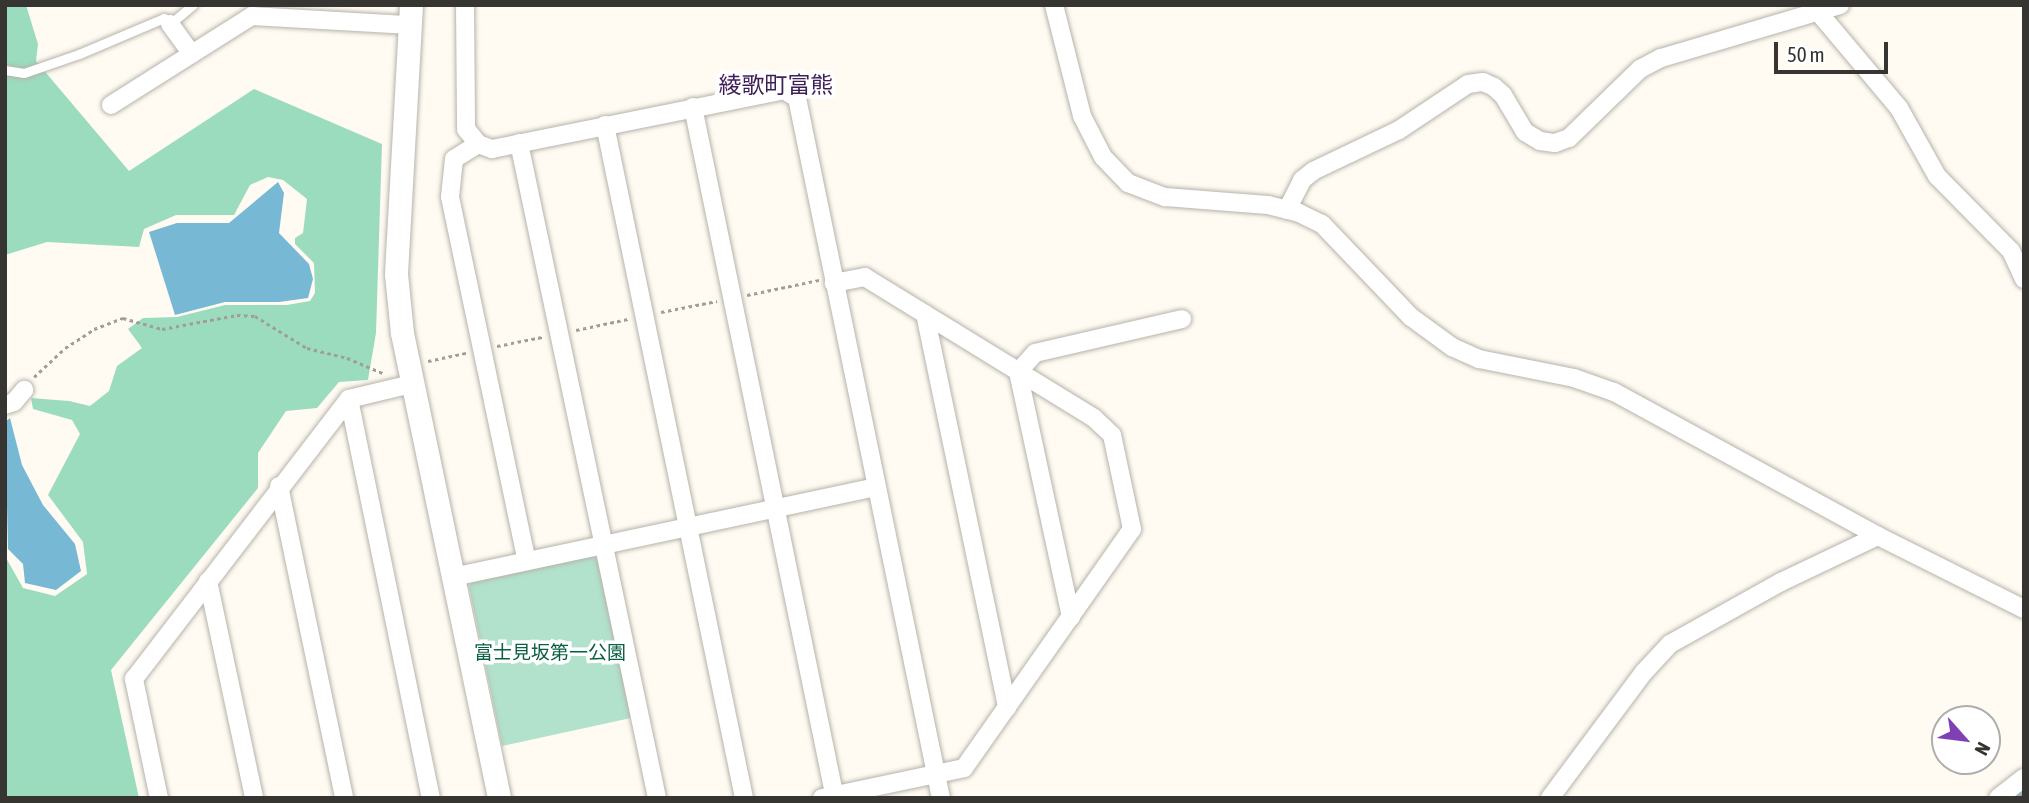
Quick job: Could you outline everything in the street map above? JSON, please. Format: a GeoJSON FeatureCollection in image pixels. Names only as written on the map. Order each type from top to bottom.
{"type":"FeatureCollection","features":[{"type":"Feature","properties":{"kind":"street"},"geometry":{"type":"LineString","coordinates":[[465,5],[466,130],[478,144],[492,149],[784,90],[797,98],[941,798]]}},
{"type":"Feature","properties":{"kind":"street"},"geometry":{"type":"LineString","coordinates":[[1054,5],[1082,116],[1103,157],[1128,183],[1165,197],[1268,205],[1322,224],[1411,317],[1466,355],[1574,378],[1614,392],[1878,536],[2024,609]]}},
{"type":"Feature","properties":{"kind":"street"},"geometry":{"type":"LineString","coordinates":[[1287,210],[1302,180],[1313,171],[1399,130],[1468,84],[1483,82],[1494,87],[1503,95],[1525,132],[1540,141],[1555,143],[1569,138],[1640,69],[1661,58],[1840,5]]}},
{"type":"Feature","properties":{"kind":"street"},"geometry":{"type":"LineString","coordinates":[[111,105],[252,16],[309,13],[410,15],[396,274],[410,375],[499,798]]}},
{"type":"Feature","properties":{"kind":"street"},"geometry":{"type":"LineString","coordinates":[[1819,13],[1899,108],[1937,176],[2011,251],[2024,279]]}},
{"type":"Feature","properties":{"kind":"street"},"geometry":{"type":"LineString","coordinates":[[170,24],[192,54]]}},
{"type":"Feature","properties":{"kind":"street"},"geometry":{"type":"LineString","coordinates":[[693,107],[831,797],[964,768],[1132,528],[1112,435],[1094,418],[865,277],[834,280]]}},
{"type":"Feature","properties":{"kind":"street"},"geometry":{"type":"LineString","coordinates":[[605,125],[744,798]]}},
{"type":"Feature","properties":{"kind":"street"},"geometry":{"type":"LineString","coordinates":[[519,143],[657,798]]}},
{"type":"Feature","properties":{"kind":"street"},"geometry":{"type":"LineString","coordinates":[[478,144],[454,159],[450,197],[527,561]]}},
{"type":"Feature","properties":{"kind":"street"},"geometry":{"type":"LineString","coordinates":[[925,314],[1007,708]]}},
{"type":"Feature","properties":{"kind":"street"},"geometry":{"type":"LineString","coordinates":[[1018,372],[1035,353],[1182,319]]}},
{"type":"Feature","properties":{"kind":"street"},"geometry":{"type":"LineString","coordinates":[[1018,372],[1071,617]]}},
{"type":"Feature","properties":{"kind":"street"},"geometry":{"type":"LineString","coordinates":[[159,798],[134,679],[279,486],[349,399],[410,375]]}},
{"type":"Feature","properties":{"kind":"street"},"geometry":{"type":"LineString","coordinates":[[5,405],[14,402],[24,390]]}},
{"type":"Feature","properties":{"kind":"street"},"geometry":{"type":"LineString","coordinates":[[349,399],[431,798]]}},
{"type":"Feature","properties":{"kind":"street"},"geometry":{"type":"LineString","coordinates":[[279,486],[344,798]]}},
{"type":"Feature","properties":{"kind":"street"},"geometry":{"type":"LineString","coordinates":[[453,577],[876,487]]}},
{"type":"Feature","properties":{"kind":"street"},"geometry":{"type":"LineString","coordinates":[[1550,798],[1644,672],[1670,644],[1781,582],[1878,536]]}},
{"type":"Feature","properties":{"kind":"street"},"geometry":{"type":"LineString","coordinates":[[208,581],[254,798]]}},
{"type":"Feature","properties":{"kind":"street"},"geometry":{"type":"LineString","coordinates":[[1998,798],[2024,778]]}},
{"type":"Feature","properties":{"kind":"lane"},"geometry":{"type":"LineString","coordinates":[[5,70],[24,73],[79,54],[164,18],[170,24],[193,5]]}},
{"type":"Feature","properties":{"kind":"path"},"geometry":{"type":"LineString","coordinates":[[24,390],[65,348],[94,329],[123,318],[162,329],[237,316],[255,316],[307,348],[347,358],[392,377],[410,375],[482,349],[731,298],[834,280]]}},
{"type":"Feature","properties":{"kind":"green space"},"geometry":{"type":"Polygon","coordinates":[[[5,5],[26,5],[38,44],[36,61],[129,171],[254,89],[382,144],[376,333],[368,380],[339,382],[317,408],[286,411],[258,453],[258,488],[111,670],[139,798],[5,798],[5,556],[23,588],[55,596],[87,574],[83,542],[48,495],[80,434],[72,420],[33,409],[31,398],[69,401],[90,406],[109,391],[117,366],[142,348],[128,329],[143,318],[177,317],[225,305],[287,305],[310,301],[315,293],[314,263],[295,244],[295,238],[303,233],[307,199],[283,180],[268,177],[250,185],[234,215],[176,215],[144,229],[139,247],[47,242],[5,255],[5,5]]]}},
{"type":"Feature","properties":{"kind":"green space","name":"富士見坂第一公園"},"geometry":{"type":"Polygon","coordinates":[[[589,554],[598,559],[631,718],[502,746],[469,587],[473,579],[589,554]]]}},
{"type":"Feature","properties":{"kind":"water"},"geometry":{"type":"Polygon","coordinates":[[[278,182],[284,193],[279,233],[309,264],[313,279],[308,298],[279,302],[225,302],[175,315],[149,232],[177,223],[229,223],[278,182]]]}},
{"type":"Feature","properties":{"kind":"water"},"geometry":{"type":"Polygon","coordinates":[[[10,418],[22,465],[43,505],[75,544],[81,571],[56,590],[25,583],[23,564],[8,549],[5,422],[10,418]]]}},
{"type":"Feature","properties":{"kind":"waterway"},"geometry":{"type":"LineString","coordinates":[[2018,798],[2024,792]]}},
{"type":"Feature","properties":{"kind":"district","name":"綾歌町富熊"},"geometry":{"type":"Point","coordinates":[776,85]}}]}
